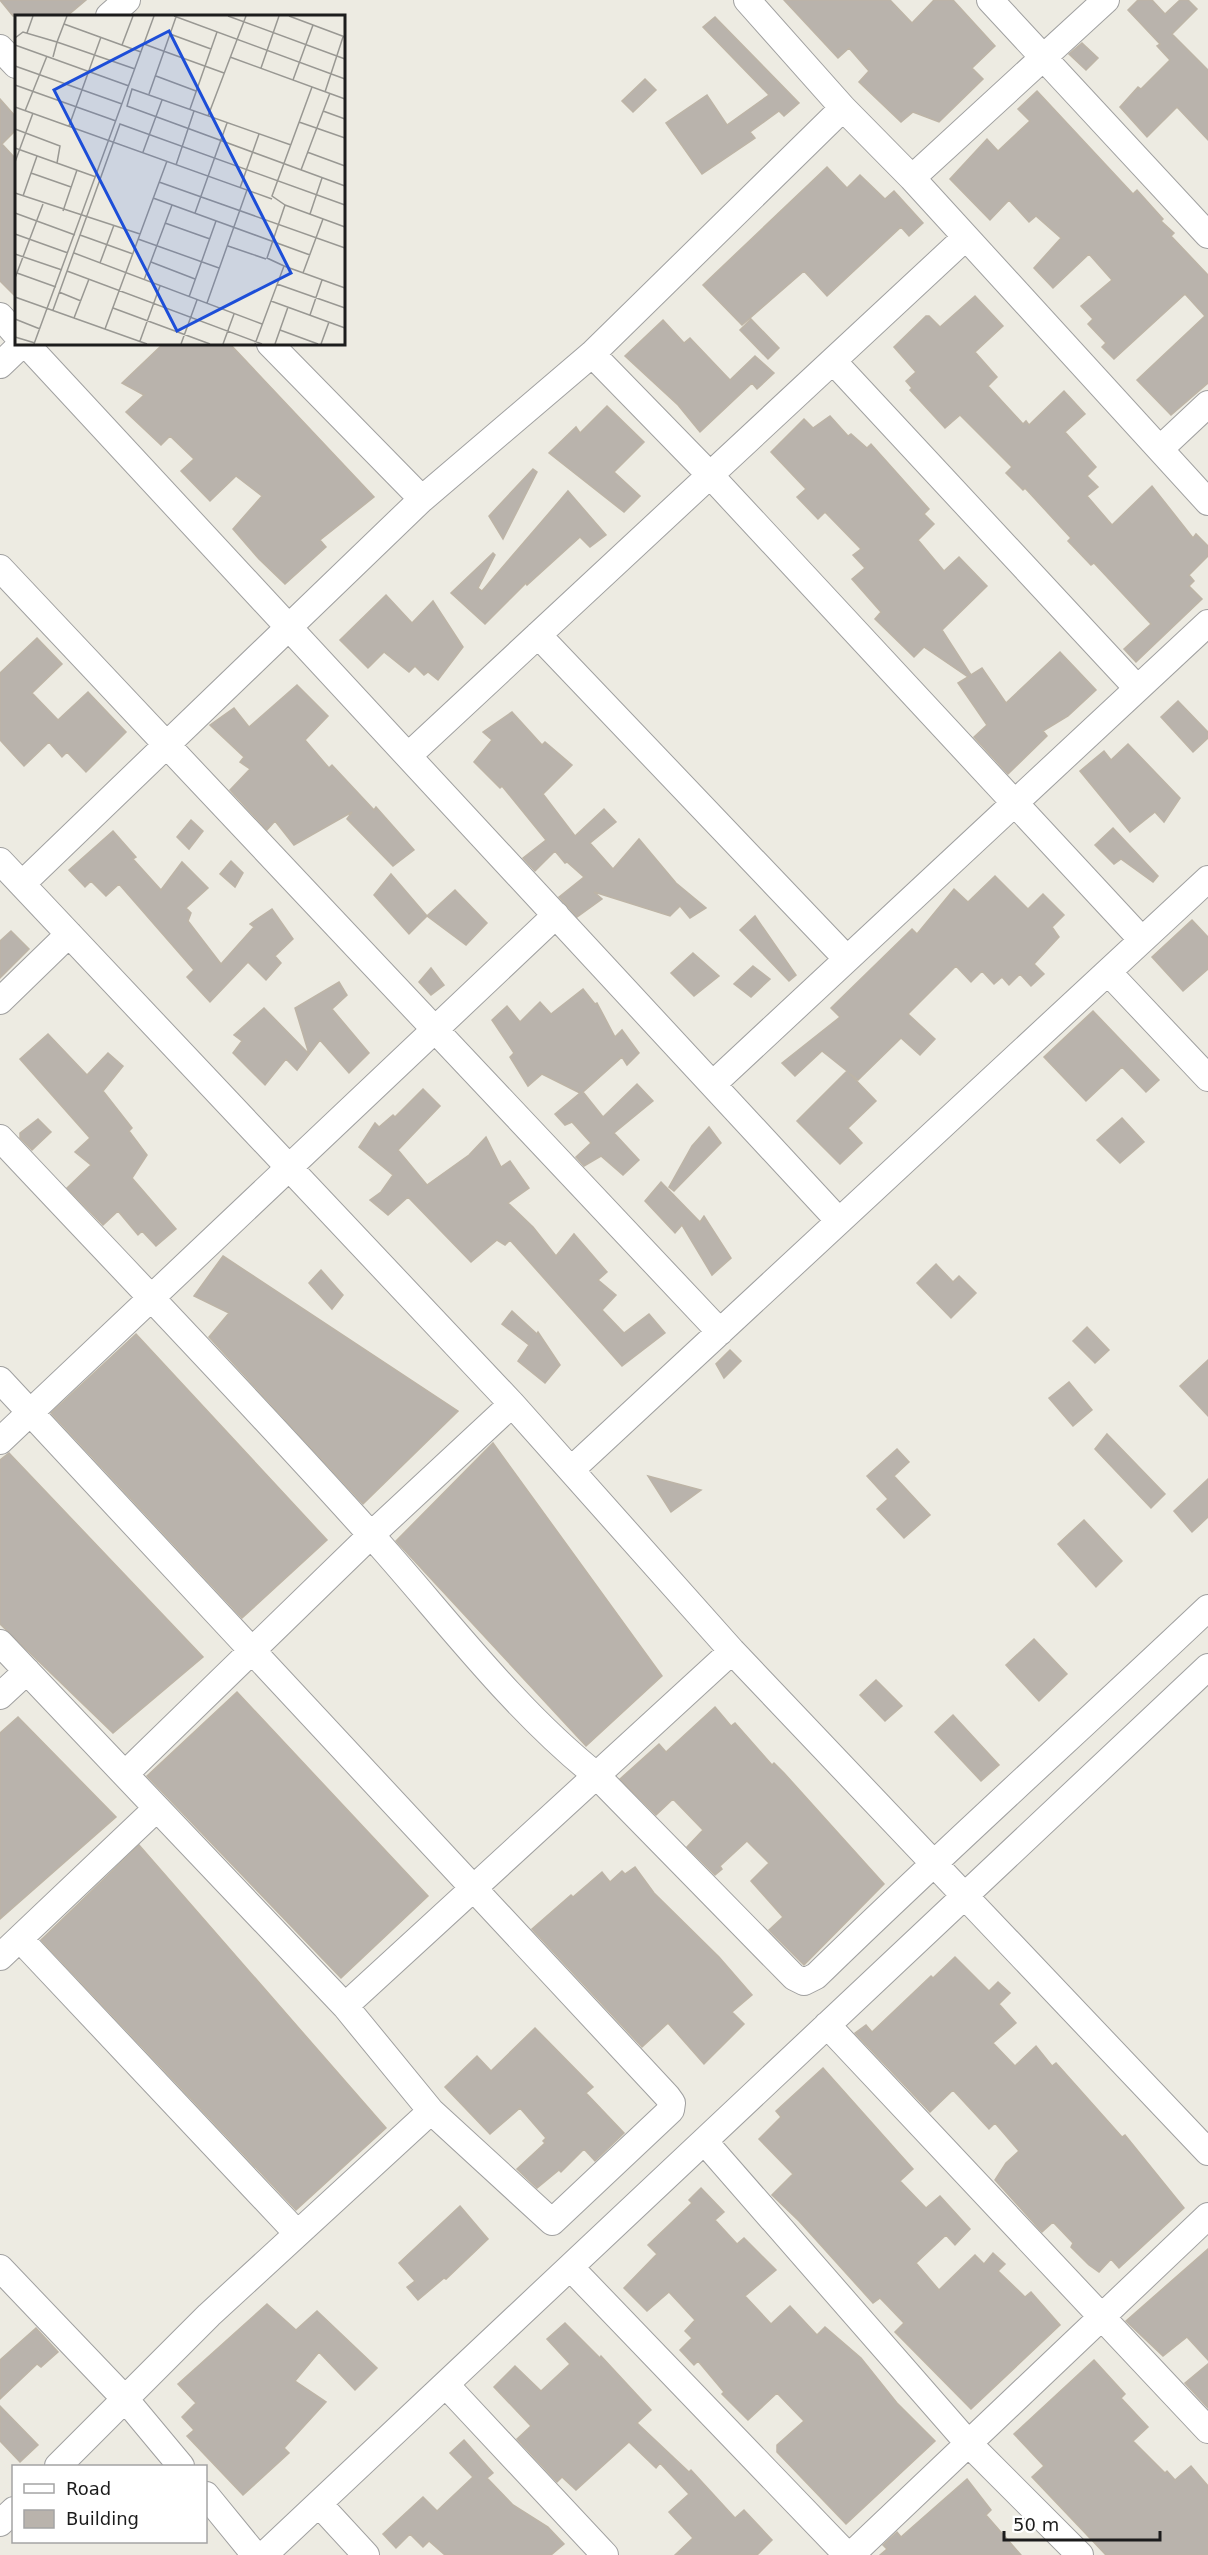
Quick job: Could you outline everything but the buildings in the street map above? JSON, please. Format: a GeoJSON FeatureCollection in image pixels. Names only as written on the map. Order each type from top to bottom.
{"type":"FeatureCollection","features":[{"type":"Feature","properties":{"kind":"street"},"geometry":{"type":"LineString","coordinates":[[110,15],[127,0]]}},
{"type":"Feature","properties":{"kind":"street"},"geometry":{"type":"LineString","coordinates":[[747,0],[843,108],[912,178],[1208,502]]}},
{"type":"Feature","properties":{"kind":"street"},"geometry":{"type":"LineString","coordinates":[[990,0],[1208,235]]}},
{"type":"Feature","properties":{"kind":"street"},"geometry":{"type":"LineString","coordinates":[[912,178],[1042,56],[1106,0]]}},
{"type":"Feature","properties":{"kind":"street"},"geometry":{"type":"LineString","coordinates":[[0,48],[15,64]]}},
{"type":"Feature","properties":{"kind":"street"},"geometry":{"type":"LineString","coordinates":[[22,884],[422,499],[592,354],[843,108]]}},
{"type":"Feature","properties":{"kind":"street"},"geometry":{"type":"LineString","coordinates":[[408,756],[966,237]]}},
{"type":"Feature","properties":{"kind":"street"},"geometry":{"type":"LineString","coordinates":[[0,316],[15,333]]}},
{"type":"Feature","properties":{"kind":"street"},"geometry":{"type":"LineString","coordinates":[[0,365],[23,345]]}},
{"type":"Feature","properties":{"kind":"street"},"geometry":{"type":"LineString","coordinates":[[25,345],[839,1221]]}},
{"type":"Feature","properties":{"kind":"street"},"geometry":{"type":"LineString","coordinates":[[271,345],[422,499]]}},
{"type":"Feature","properties":{"kind":"street"},"geometry":{"type":"LineString","coordinates":[[592,354],[710,475],[1142,940]]}},
{"type":"Feature","properties":{"kind":"street"},"geometry":{"type":"LineString","coordinates":[[832,361],[1137,688]]}},
{"type":"Feature","properties":{"kind":"street"},"geometry":{"type":"LineString","coordinates":[[1160,449],[1208,404]]}},
{"type":"Feature","properties":{"kind":"street"},"geometry":{"type":"LineString","coordinates":[[0,568],[720,1332]]}},
{"type":"Feature","properties":{"kind":"street"},"geometry":{"type":"LineString","coordinates":[[713,1084],[1208,623]]}},
{"type":"Feature","properties":{"kind":"street"},"geometry":{"type":"LineString","coordinates":[[538,635],[847,959]]}},
{"type":"Feature","properties":{"kind":"street"},"geometry":{"type":"LineString","coordinates":[[0,861],[512,1404],[732,1651],[1208,2152]]}},
{"type":"Feature","properties":{"kind":"street"},"geometry":{"type":"LineString","coordinates":[[572,1469],[1208,879]]}},
{"type":"Feature","properties":{"kind":"street"},"geometry":{"type":"LineString","coordinates":[[0,1441],[556,915]]}},
{"type":"Feature","properties":{"kind":"street"},"geometry":{"type":"LineString","coordinates":[[0,1001],[69,934]]}},
{"type":"Feature","properties":{"kind":"street"},"geometry":{"type":"LineString","coordinates":[[1108,972],[1208,1078]]}},
{"type":"Feature","properties":{"kind":"street"},"geometry":{"type":"LineString","coordinates":[[0,1137],[371,1535],[458,1636],[554,1739],[597,1775],[794,1977],[804,1982],[816,1976],[933,1862],[1038,1769],[1208,1608]]}},
{"type":"Feature","properties":{"kind":"street"},"geometry":{"type":"LineString","coordinates":[[0,1380],[667,2096],[672,2103],[671,2110],[552,2222],[431,2111],[345,2006],[0,1643]]}},
{"type":"Feature","properties":{"kind":"street"},"geometry":{"type":"LineString","coordinates":[[125,1774],[371,1535],[512,1404]]}},
{"type":"Feature","properties":{"kind":"street"},"geometry":{"type":"LineString","coordinates":[[345,2006],[732,1651]]}},
{"type":"Feature","properties":{"kind":"street"},"geometry":{"type":"LineString","coordinates":[[264,2555],[1208,1667]]}},
{"type":"Feature","properties":{"kind":"street"},"geometry":{"type":"LineString","coordinates":[[0,1696],[27,1671]]}},
{"type":"Feature","properties":{"kind":"street"},"geometry":{"type":"LineString","coordinates":[[0,1957],[156,1809]]}},
{"type":"Feature","properties":{"kind":"street"},"geometry":{"type":"LineString","coordinates":[[20,1939],[296,2232]]}},
{"type":"Feature","properties":{"kind":"street"},"geometry":{"type":"LineString","coordinates":[[827,2025],[1208,2430]]}},
{"type":"Feature","properties":{"kind":"street"},"geometry":{"type":"LineString","coordinates":[[59,2465],[209,2315],[296,2232],[431,2111]]}},
{"type":"Feature","properties":{"kind":"street"},"geometry":{"type":"LineString","coordinates":[[704,2141],[968,2443],[1080,2555]]}},
{"type":"Feature","properties":{"kind":"street"},"geometry":{"type":"LineString","coordinates":[[570,2267],[849,2555],[1208,2216]]}},
{"type":"Feature","properties":{"kind":"street"},"geometry":{"type":"LineString","coordinates":[[0,2268],[126,2400],[180,2465]]}},
{"type":"Feature","properties":{"kind":"street"},"geometry":{"type":"LineString","coordinates":[[446,2385],[605,2555]]}},
{"type":"Feature","properties":{"kind":"street"},"geometry":{"type":"LineString","coordinates":[[207,2496],[255,2555]]}},
{"type":"Feature","properties":{"kind":"street"},"geometry":{"type":"LineString","coordinates":[[318,2504],[366,2555]]}},
{"type":"Feature","properties":{"kind":"street"},"geometry":{"type":"LineString","coordinates":[[0,2523],[12,2512]]}}]}
